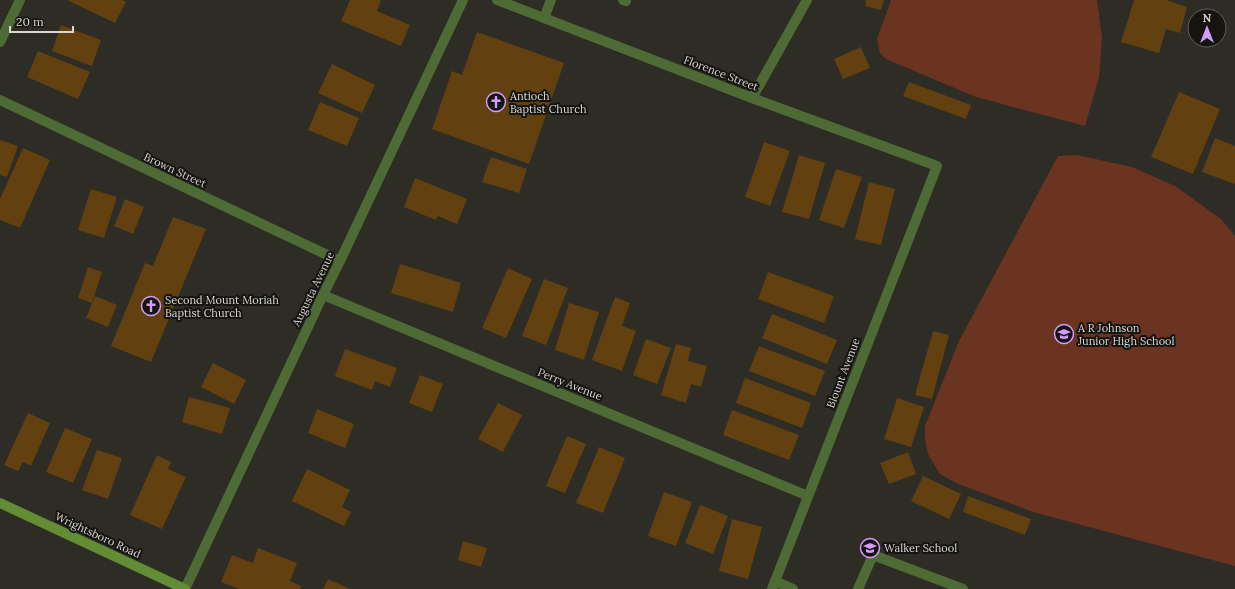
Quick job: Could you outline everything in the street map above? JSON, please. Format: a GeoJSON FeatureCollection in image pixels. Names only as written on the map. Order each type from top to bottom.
{"type":"FeatureCollection","features":[{"type":"Feature","properties":{"kind":"street"},"geometry":{"type":"LineString","coordinates":[[0,42],[20,0]]}},
{"type":"Feature","properties":{"kind":"street","name":"Augusta Avenue"},"geometry":{"type":"LineString","coordinates":[[185,589],[463,0]]}},
{"type":"Feature","properties":{"kind":"street","name":"Florence Street"},"geometry":{"type":"LineString","coordinates":[[497,0],[752,98],[937,166]]}},
{"type":"Feature","properties":{"kind":"street"},"geometry":{"type":"LineString","coordinates":[[544,18],[551,0]]}},
{"type":"Feature","properties":{"kind":"street"},"geometry":{"type":"LineString","coordinates":[[752,98],[807,0]]}},
{"type":"Feature","properties":{"kind":"street","name":"Brown Street"},"geometry":{"type":"LineString","coordinates":[[0,100],[340,261]]}},
{"type":"Feature","properties":{"kind":"street","name":"Blount Avenue"},"geometry":{"type":"LineString","coordinates":[[774,585],[937,166]]}},
{"type":"Feature","properties":{"kind":"street","name":"Perry Avenue"},"geometry":{"type":"LineString","coordinates":[[323,295],[808,496]]}},
{"type":"Feature","properties":{"kind":"street","name":"Wrightsboro Road"},"geometry":{"type":"LineString","coordinates":[[0,503],[185,589]]}},
{"type":"Feature","properties":{"kind":"street"},"geometry":{"type":"LineString","coordinates":[[858,589],[874,555],[963,589]]}},
{"type":"Feature","properties":{"kind":"street"},"geometry":{"type":"LineString","coordinates":[[774,585],[793,589]]}},
{"type":"Feature","properties":{"kind":"shaded area"},"geometry":{"type":"Polygon","coordinates":[[[891,0],[1097,0],[1102,38],[1099,77],[1085,126],[976,97],[886,59],[880,53],[877,39],[891,0]]]}},
{"type":"Feature","properties":{"kind":"shaded area"},"geometry":{"type":"Polygon","coordinates":[[[1077,155],[1132,167],[1175,186],[1221,219],[1235,236],[1235,566],[1033,512],[956,483],[940,474],[928,454],[925,439],[925,426],[959,341],[1058,156],[1077,155]]]}},
{"type":"Feature","properties":{"kind":"building"},"geometry":{"type":"Polygon","coordinates":[[[67,0],[122,0],[126,2],[115,23],[67,0]]]}},
{"type":"Feature","properties":{"kind":"building"},"geometry":{"type":"Polygon","coordinates":[[[350,0],[379,0],[381,1],[377,11],[410,25],[401,46],[341,21],[350,0]]]}},
{"type":"Feature","properties":{"kind":"building"},"geometry":{"type":"Polygon","coordinates":[[[866,0],[884,0],[881,10],[865,6],[866,0]]]}},
{"type":"Feature","properties":{"kind":"building"},"geometry":{"type":"Polygon","coordinates":[[[1134,0],[1166,0],[1187,7],[1180,33],[1166,29],[1159,53],[1121,42],[1134,0]]]}},
{"type":"Feature","properties":{"kind":"building"},"geometry":{"type":"Polygon","coordinates":[[[61,25],[101,40],[92,66],[52,51],[61,25]]]}},
{"type":"Feature","properties":{"kind":"building","name":"Antioch Baptist Church"},"geometry":{"type":"Polygon","coordinates":[[[477,32],[564,63],[529,164],[432,129],[452,71],[462,75],[477,32]]]}},
{"type":"Feature","properties":{"kind":"building"},"geometry":{"type":"Polygon","coordinates":[[[861,47],[870,68],[843,79],[834,59],[861,47]]]}},
{"type":"Feature","properties":{"kind":"building"},"geometry":{"type":"Polygon","coordinates":[[[38,51],[90,72],[78,99],[27,77],[38,51]]]}},
{"type":"Feature","properties":{"kind":"building"},"geometry":{"type":"Polygon","coordinates":[[[332,64],[375,85],[362,113],[318,93],[332,64]]]}},
{"type":"Feature","properties":{"kind":"building"},"geometry":{"type":"Polygon","coordinates":[[[909,82],[971,105],[966,119],[903,96],[909,82]]]}},
{"type":"Feature","properties":{"kind":"building"},"geometry":{"type":"Polygon","coordinates":[[[1179,92],[1220,109],[1193,174],[1151,157],[1179,92]]]}},
{"type":"Feature","properties":{"kind":"building"},"geometry":{"type":"Polygon","coordinates":[[[320,102],[359,118],[347,146],[308,130],[320,102]]]}},
{"type":"Feature","properties":{"kind":"building"},"geometry":{"type":"Polygon","coordinates":[[[1215,138],[1235,146],[1235,184],[1202,172],[1215,138]]]}},
{"type":"Feature","properties":{"kind":"building"},"geometry":{"type":"Polygon","coordinates":[[[0,140],[18,146],[7,177],[0,175],[0,140]]]}},
{"type":"Feature","properties":{"kind":"building"},"geometry":{"type":"Polygon","coordinates":[[[764,142],[790,151],[770,206],[745,197],[764,142]]]}},
{"type":"Feature","properties":{"kind":"building"},"geometry":{"type":"Polygon","coordinates":[[[23,148],[50,160],[20,228],[0,220],[0,199],[23,148]]]}},
{"type":"Feature","properties":{"kind":"building"},"geometry":{"type":"Polygon","coordinates":[[[799,155],[825,163],[809,219],[782,212],[799,155]]]}},
{"type":"Feature","properties":{"kind":"building"},"geometry":{"type":"Polygon","coordinates":[[[491,157],[527,169],[519,193],[482,182],[491,157]]]}},
{"type":"Feature","properties":{"kind":"building"},"geometry":{"type":"Polygon","coordinates":[[[836,169],[862,177],[844,228],[819,220],[836,169]]]}},
{"type":"Feature","properties":{"kind":"building"},"geometry":{"type":"Polygon","coordinates":[[[415,178],[467,199],[457,224],[438,216],[436,220],[404,207],[415,178]]]}},
{"type":"Feature","properties":{"kind":"building"},"geometry":{"type":"Polygon","coordinates":[[[869,182],[895,189],[881,245],[855,239],[869,182]]]}},
{"type":"Feature","properties":{"kind":"building"},"geometry":{"type":"Polygon","coordinates":[[[91,189],[117,197],[104,238],[78,230],[91,189]]]}},
{"type":"Feature","properties":{"kind":"building"},"geometry":{"type":"Polygon","coordinates":[[[125,199],[144,207],[133,234],[114,226],[125,199]]]}},
{"type":"Feature","properties":{"kind":"building","name":"Second Mount Moriah Baptist Church"},"geometry":{"type":"Polygon","coordinates":[[[173,217],[206,229],[151,362],[111,346],[145,263],[153,266],[173,217]]]}},
{"type":"Feature","properties":{"kind":"building"},"geometry":{"type":"Polygon","coordinates":[[[400,264],[461,283],[453,312],[391,293],[400,264]]]}},
{"type":"Feature","properties":{"kind":"building"},"geometry":{"type":"Polygon","coordinates":[[[88,267],[102,272],[92,303],[78,298],[88,267]]]}},
{"type":"Feature","properties":{"kind":"building"},"geometry":{"type":"Polygon","coordinates":[[[508,268],[532,279],[506,338],[482,328],[508,268]]]}},
{"type":"Feature","properties":{"kind":"building"},"geometry":{"type":"Polygon","coordinates":[[[768,272],[834,296],[824,323],[758,299],[768,272]]]}},
{"type":"Feature","properties":{"kind":"building"},"geometry":{"type":"Polygon","coordinates":[[[544,279],[568,288],[546,345],[522,336],[544,279]]]}},
{"type":"Feature","properties":{"kind":"building"},"geometry":{"type":"Polygon","coordinates":[[[95,296],[117,305],[108,327],[86,318],[95,296]]]}},
{"type":"Feature","properties":{"kind":"building"},"geometry":{"type":"Polygon","coordinates":[[[615,297],[630,303],[622,326],[636,331],[622,371],[592,360],[615,297]]]}},
{"type":"Feature","properties":{"kind":"building"},"geometry":{"type":"Polygon","coordinates":[[[569,303],[599,312],[584,360],[555,350],[569,303]]]}},
{"type":"Feature","properties":{"kind":"building"},"geometry":{"type":"Polygon","coordinates":[[[772,314],[837,340],[827,364],[762,338],[772,314]]]}},
{"type":"Feature","properties":{"kind":"building"},"geometry":{"type":"Polygon","coordinates":[[[933,331],[949,335],[932,399],[915,395],[933,331]]]}},
{"type":"Feature","properties":{"kind":"building"},"geometry":{"type":"Polygon","coordinates":[[[646,339],[671,348],[657,384],[633,375],[646,339]]]}},
{"type":"Feature","properties":{"kind":"building"},"geometry":{"type":"Polygon","coordinates":[[[676,344],[691,348],[688,361],[707,366],[701,387],[691,384],[686,403],[661,395],[676,344]]]}},
{"type":"Feature","properties":{"kind":"building"},"geometry":{"type":"Polygon","coordinates":[[[759,346],[825,371],[815,396],[749,371],[759,346]]]}},
{"type":"Feature","properties":{"kind":"building"},"geometry":{"type":"Polygon","coordinates":[[[345,349],[397,368],[390,387],[375,381],[372,390],[335,376],[345,349]]]}},
{"type":"Feature","properties":{"kind":"building"},"geometry":{"type":"Polygon","coordinates":[[[213,363],[246,380],[234,404],[201,387],[213,363]]]}},
{"type":"Feature","properties":{"kind":"building"},"geometry":{"type":"Polygon","coordinates":[[[420,375],[443,384],[432,412],[409,403],[420,375]]]}},
{"type":"Feature","properties":{"kind":"building"},"geometry":{"type":"Polygon","coordinates":[[[745,378],[811,403],[802,428],[736,403],[745,378]]]}},
{"type":"Feature","properties":{"kind":"building"},"geometry":{"type":"Polygon","coordinates":[[[189,397],[230,408],[222,434],[182,422],[189,397]]]}},
{"type":"Feature","properties":{"kind":"building"},"geometry":{"type":"Polygon","coordinates":[[[897,398],[924,407],[911,447],[884,439],[897,398]]]}},
{"type":"Feature","properties":{"kind":"building"},"geometry":{"type":"Polygon","coordinates":[[[498,403],[522,415],[503,452],[478,439],[498,403]]]}},
{"type":"Feature","properties":{"kind":"building"},"geometry":{"type":"Polygon","coordinates":[[[317,409],[354,424],[345,448],[308,433],[317,409]]]}},
{"type":"Feature","properties":{"kind":"building"},"geometry":{"type":"Polygon","coordinates":[[[732,410],[799,435],[789,460],[723,435],[732,410]]]}},
{"type":"Feature","properties":{"kind":"building"},"geometry":{"type":"Polygon","coordinates":[[[28,413],[50,423],[31,466],[23,462],[18,471],[4,465],[28,413]]]}},
{"type":"Feature","properties":{"kind":"building"},"geometry":{"type":"Polygon","coordinates":[[[65,428],[92,439],[73,483],[46,472],[65,428]]]}},
{"type":"Feature","properties":{"kind":"building"},"geometry":{"type":"Polygon","coordinates":[[[567,436],[586,444],[565,493],[546,486],[567,436]]]}},
{"type":"Feature","properties":{"kind":"building"},"geometry":{"type":"Polygon","coordinates":[[[599,447],[625,458],[603,513],[576,503],[599,447]]]}},
{"type":"Feature","properties":{"kind":"building"},"geometry":{"type":"Polygon","coordinates":[[[97,450],[122,458],[108,499],[82,490],[97,450]]]}},
{"type":"Feature","properties":{"kind":"building"},"geometry":{"type":"Polygon","coordinates":[[[908,452],[916,474],[889,484],[880,463],[908,452]]]}},
{"type":"Feature","properties":{"kind":"building"},"geometry":{"type":"Polygon","coordinates":[[[157,455],[171,462],[168,469],[186,477],[162,529],[130,515],[157,455]]]}},
{"type":"Feature","properties":{"kind":"building"},"geometry":{"type":"Polygon","coordinates":[[[307,469],[350,490],[342,507],[351,512],[344,526],[292,501],[307,469]]]}},
{"type":"Feature","properties":{"kind":"building"},"geometry":{"type":"Polygon","coordinates":[[[923,476],[961,494],[949,519],[911,501],[923,476]]]}},
{"type":"Feature","properties":{"kind":"building"},"geometry":{"type":"Polygon","coordinates":[[[664,492],[692,502],[676,546],[648,536],[664,492]]]}},
{"type":"Feature","properties":{"kind":"building"},"geometry":{"type":"Polygon","coordinates":[[[968,496],[1031,519],[1025,535],[963,512],[968,496]]]}},
{"type":"Feature","properties":{"kind":"building"},"geometry":{"type":"Polygon","coordinates":[[[700,505],[728,516],[713,554],[685,543],[700,505]]]}},
{"type":"Feature","properties":{"kind":"building"},"geometry":{"type":"Polygon","coordinates":[[[732,519],[762,527],[748,579],[719,571],[732,519]]]}},
{"type":"Feature","properties":{"kind":"building"},"geometry":{"type":"Polygon","coordinates":[[[463,541],[487,548],[481,567],[458,560],[463,541]]]}},
{"type":"Feature","properties":{"kind":"building"},"geometry":{"type":"Polygon","coordinates":[[[258,548],[297,563],[290,581],[301,586],[300,589],[239,589],[221,582],[232,555],[253,563],[258,548]]]}},
{"type":"Feature","properties":{"kind":"building"},"geometry":{"type":"Polygon","coordinates":[[[328,579],[350,589],[323,589],[328,579]]]}},
{"type":"Feature","properties":{"kind":"place","name":"Antioch Baptist Church"},"geometry":{"type":"Point","coordinates":[496,102]}},
{"type":"Feature","properties":{"kind":"place","name":"Second Mount Moriah Baptist Church"},"geometry":{"type":"Point","coordinates":[151,306]}},
{"type":"Feature","properties":{"kind":"place","name":"A R Johnson Junior High School"},"geometry":{"type":"Point","coordinates":[1064,334]}},
{"type":"Feature","properties":{"kind":"place","name":"Walker School"},"geometry":{"type":"Point","coordinates":[870,548]}}]}
